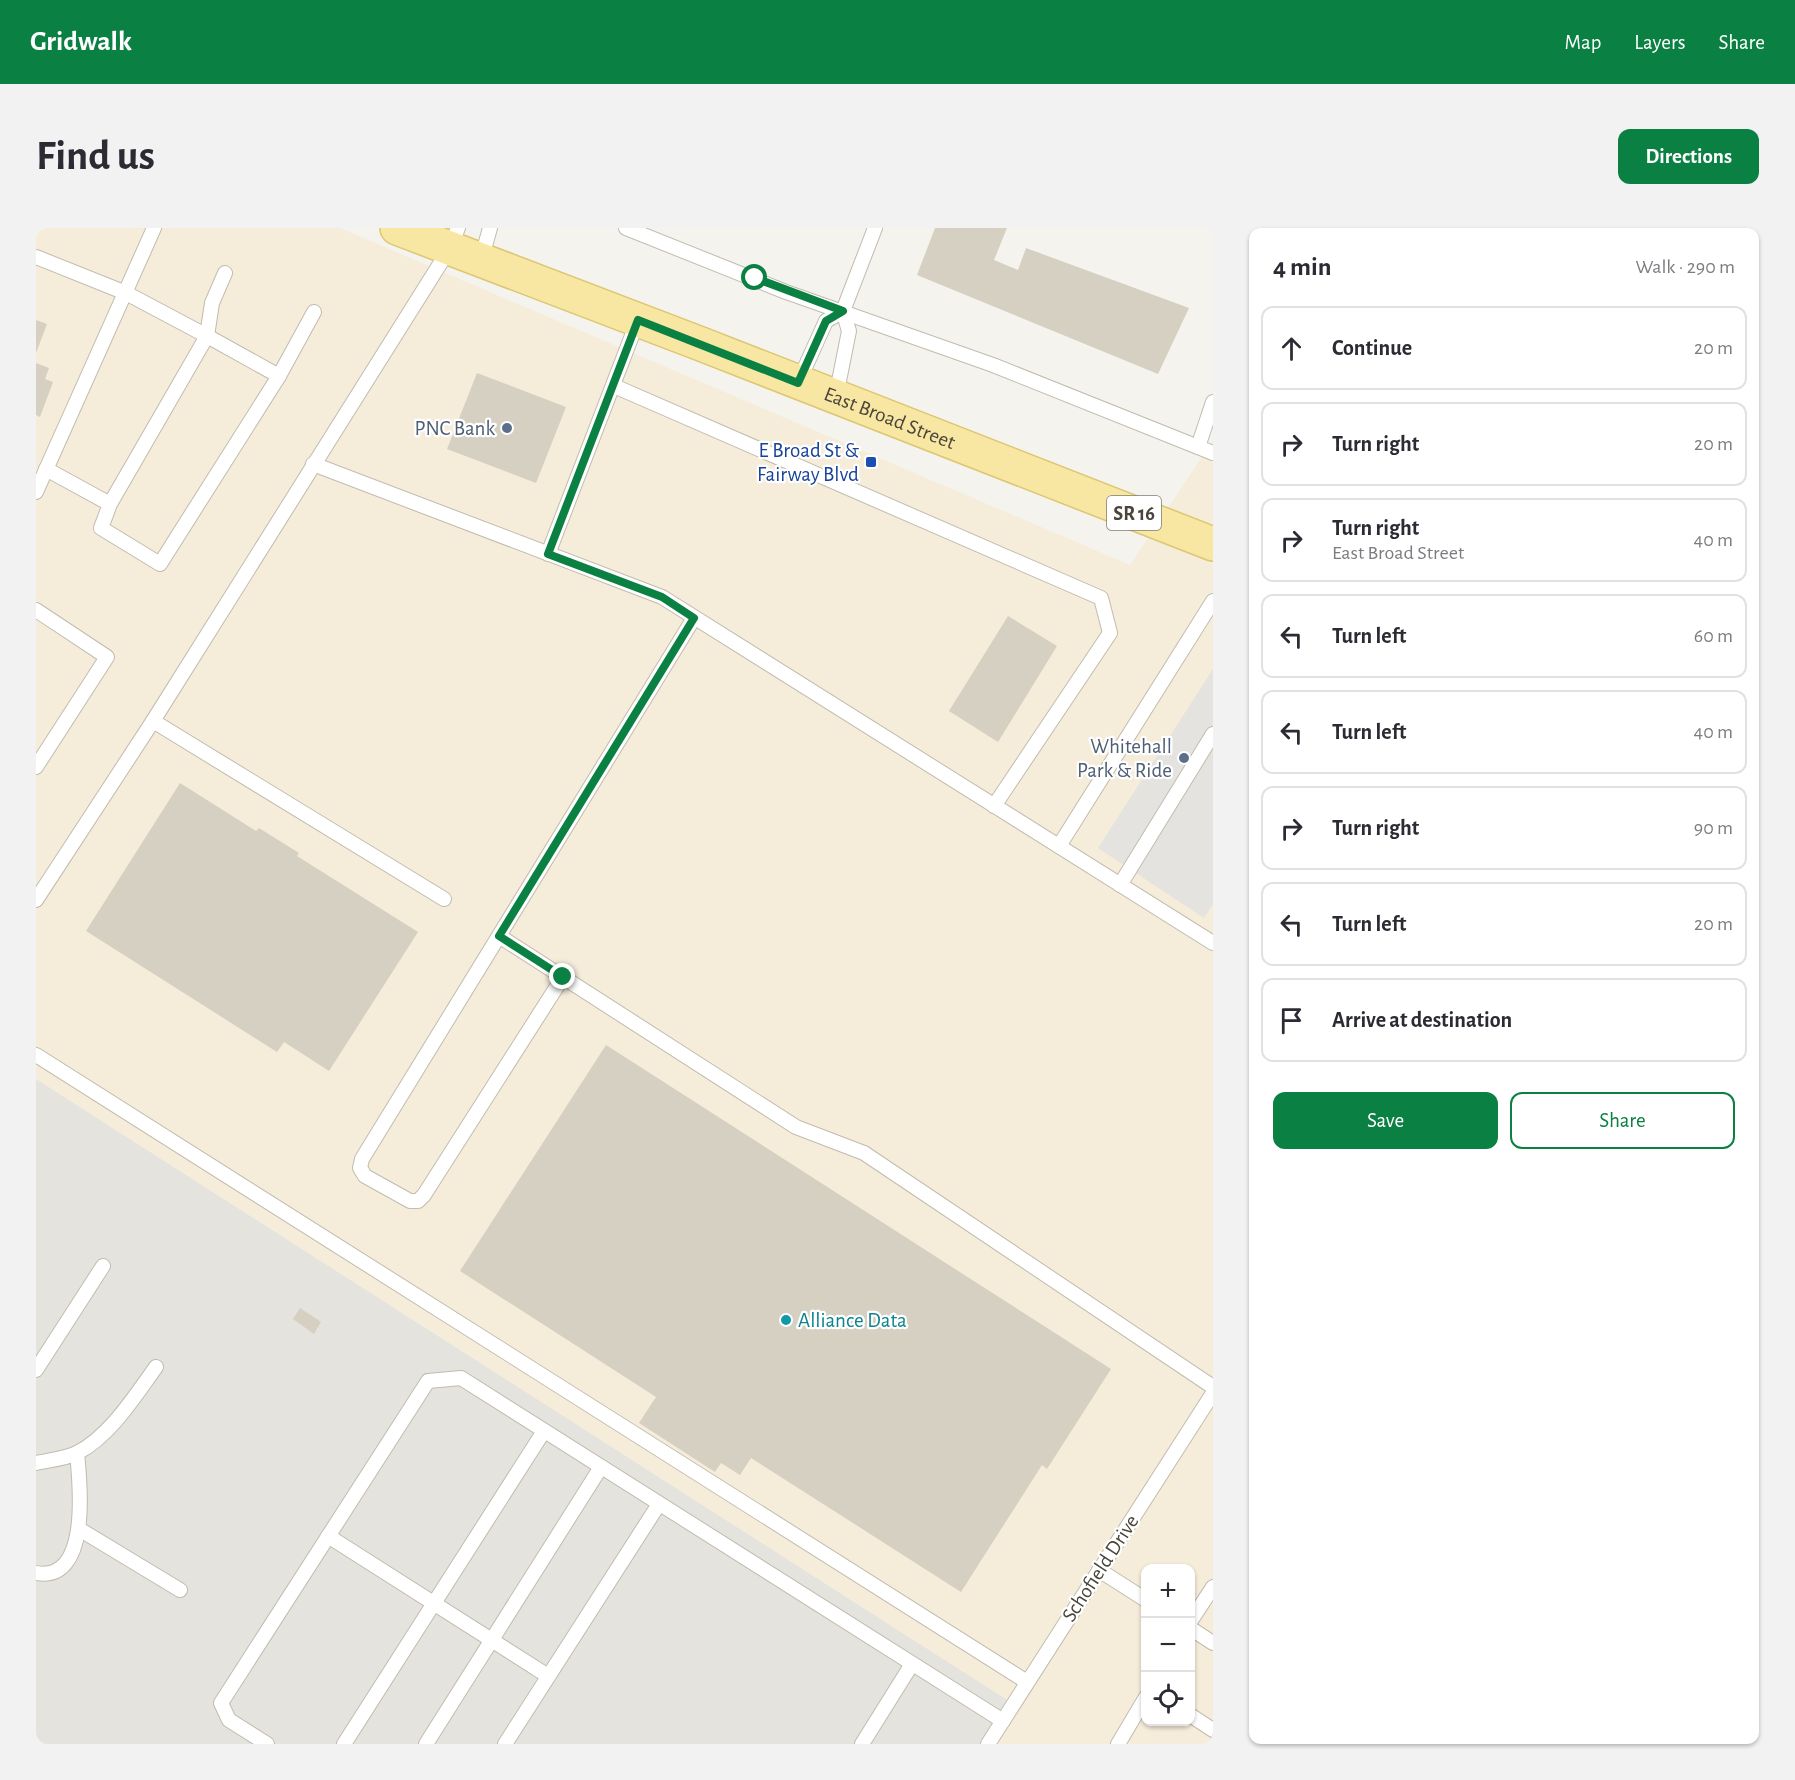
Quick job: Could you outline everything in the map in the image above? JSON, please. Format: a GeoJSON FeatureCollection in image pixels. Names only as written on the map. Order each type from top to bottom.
{"type":"FeatureCollection","features":[{"type":"Feature","properties":{"kind":"main road","name":"East Broad Street"},"geometry":{"type":"LineString","coordinates":[[397,228],[454,238],[481,260],[1213,544]]}},
{"type":"Feature","properties":{"kind":"lane"},"geometry":{"type":"LineString","coordinates":[[36,492],[154,228]]}},
{"type":"Feature","properties":{"kind":"lane"},"geometry":{"type":"LineString","coordinates":[[481,260],[490,228]]}},
{"type":"Feature","properties":{"kind":"lane"},"geometry":{"type":"LineString","coordinates":[[626,228],[843,311],[993,365],[1213,453]]}},
{"type":"Feature","properties":{"kind":"lane"},"geometry":{"type":"LineString","coordinates":[[836,398],[849,331],[843,311],[875,228]]}},
{"type":"Feature","properties":{"kind":"lane"},"geometry":{"type":"LineString","coordinates":[[36,900],[153,721],[454,238]]}},
{"type":"Feature","properties":{"kind":"lane"},"geometry":{"type":"LineString","coordinates":[[36,257],[126,293],[279,376]]}},
{"type":"Feature","properties":{"kind":"lane"},"geometry":{"type":"LineString","coordinates":[[225,273],[212,303],[207,336],[110,504],[101,528],[160,564],[279,376],[314,312]]}},
{"type":"Feature","properties":{"kind":"lane"},"geometry":{"type":"LineString","coordinates":[[798,383],[826,321],[843,311]]}},
{"type":"Feature","properties":{"kind":"lane"},"geometry":{"type":"LineString","coordinates":[[548,554],[638,320]]}},
{"type":"Feature","properties":{"kind":"lane"},"geometry":{"type":"LineString","coordinates":[[614,386],[1101,598],[1110,633],[994,806]]}},
{"type":"Feature","properties":{"kind":"lane"},"geometry":{"type":"LineString","coordinates":[[1198,447],[1213,402]]}},
{"type":"Feature","properties":{"kind":"lane"},"geometry":{"type":"LineString","coordinates":[[313,464],[662,597],[1213,943]]}},
{"type":"Feature","properties":{"kind":"lane"},"geometry":{"type":"LineString","coordinates":[[46,469],[110,504]]}},
{"type":"Feature","properties":{"kind":"lane"},"geometry":{"type":"LineString","coordinates":[[1059,846],[1213,601]]}},
{"type":"Feature","properties":{"kind":"lane"},"geometry":{"type":"LineString","coordinates":[[36,610],[107,657],[36,767]]}},
{"type":"Feature","properties":{"kind":"lane"},"geometry":{"type":"LineString","coordinates":[[563,977],[424,1195],[418,1201],[410,1201],[365,1176],[360,1168],[362,1159],[694,618]]}},
{"type":"Feature","properties":{"kind":"lane"},"geometry":{"type":"LineString","coordinates":[[153,721],[444,899]]}},
{"type":"Feature","properties":{"kind":"lane"},"geometry":{"type":"LineString","coordinates":[[1120,885],[1213,735]]}},
{"type":"Feature","properties":{"kind":"lane"},"geometry":{"type":"LineString","coordinates":[[499,936],[796,1127],[864,1153],[1213,1387]]}},
{"type":"Feature","properties":{"kind":"lane"},"geometry":{"type":"LineString","coordinates":[[36,1055],[1027,1682]]}},
{"type":"Feature","properties":{"kind":"lane"},"geometry":{"type":"LineString","coordinates":[[36,1370],[103,1266]]}},
{"type":"Feature","properties":{"kind":"lane"},"geometry":{"type":"LineString","coordinates":[[36,1463],[77,1452],[107,1428],[156,1367]]}},
{"type":"Feature","properties":{"kind":"lane"},"geometry":{"type":"LineString","coordinates":[[267,1744],[229,1720],[221,1703],[428,1381],[461,1378],[1003,1721]]}},
{"type":"Feature","properties":{"kind":"lane","name":"Schofield Drive"},"geometry":{"type":"LineString","coordinates":[[988,1744],[1213,1393]]}},
{"type":"Feature","properties":{"kind":"lane"},"geometry":{"type":"LineString","coordinates":[[344,1744],[544,1431]]}},
{"type":"Feature","properties":{"kind":"lane"},"geometry":{"type":"LineString","coordinates":[[36,1573],[55,1571],[64,1565],[79,1529],[81,1508],[77,1452]]}},
{"type":"Feature","properties":{"kind":"lane"},"geometry":{"type":"LineString","coordinates":[[426,1744],[601,1467]]}},
{"type":"Feature","properties":{"kind":"lane"},"geometry":{"type":"LineString","coordinates":[[505,1744],[659,1504]]}},
{"type":"Feature","properties":{"kind":"lane"},"geometry":{"type":"LineString","coordinates":[[79,1529],[180,1590]]}},
{"type":"Feature","properties":{"kind":"lane"},"geometry":{"type":"LineString","coordinates":[[328,1536],[548,1676]]}},
{"type":"Feature","properties":{"kind":"lane"},"geometry":{"type":"LineString","coordinates":[[1099,1570],[1141,1597]]}},
{"type":"Feature","properties":{"kind":"lane"},"geometry":{"type":"LineString","coordinates":[[1194,1618],[1213,1587]]}},
{"type":"Feature","properties":{"kind":"lane"},"geometry":{"type":"LineString","coordinates":[[1195,1632],[1213,1643]]}},
{"type":"Feature","properties":{"kind":"lane"},"geometry":{"type":"LineString","coordinates":[[862,1744],[912,1664]]}},
{"type":"Feature","properties":{"kind":"lane"},"geometry":{"type":"LineString","coordinates":[[1118,1744],[1141,1705]]}},
{"type":"Feature","properties":{"kind":"lane"},"geometry":{"type":"LineString","coordinates":[[1195,1718],[1213,1730]]}},
{"type":"Feature","properties":{"kind":"shaded area"},"geometry":{"type":"Polygon","coordinates":[[[36,228],[340,228],[1130,565],[1213,440],[1213,1744],[990,1744],[1014,1705],[36,1079],[36,228]]]}},
{"type":"Feature","properties":{"kind":"shaded area","name":"Whitehall Park & Ride"},"geometry":{"type":"Polygon","coordinates":[[[1213,669],[1213,904],[1204,918],[1098,848],[1213,669]]]}},
{"type":"Feature","properties":{"kind":"shaded area"},"geometry":{"type":"Polygon","coordinates":[[[36,1079],[1015,1705],[990,1744],[36,1744],[36,1079]]]}},
{"type":"Feature","properties":{"kind":"building"},"geometry":{"type":"Polygon","coordinates":[[[935,228],[1007,228],[994,260],[1018,270],[1026,248],[1189,308],[1158,374],[917,275],[935,228]]]}},
{"type":"Feature","properties":{"kind":"building"},"geometry":{"type":"Polygon","coordinates":[[[36,320],[47,324],[36,353],[36,320]]]}},
{"type":"Feature","properties":{"kind":"building"},"geometry":{"type":"Polygon","coordinates":[[[36,363],[49,368],[45,379],[53,382],[40,417],[36,415],[36,363]]]}},
{"type":"Feature","properties":{"kind":"building","name":"PNC Bank"},"geometry":{"type":"Polygon","coordinates":[[[477,373],[566,407],[536,483],[447,449],[477,373]]]}},
{"type":"Feature","properties":{"kind":"building"},"geometry":{"type":"Polygon","coordinates":[[[1008,616],[1057,646],[998,742],[949,711],[1008,616]]]}},
{"type":"Feature","properties":{"kind":"building"},"geometry":{"type":"Polygon","coordinates":[[[180,783],[256,831],[259,828],[299,853],[297,856],[418,932],[329,1071],[284,1042],[277,1052],[86,931],[180,783]]]}},
{"type":"Feature","properties":{"kind":"building","name":"Alliance Data"},"geometry":{"type":"Polygon","coordinates":[[[606,1045],[1111,1369],[1047,1469],[1042,1465],[961,1592],[751,1458],[740,1475],[721,1463],[715,1472],[639,1423],[656,1397],[460,1271],[606,1045]]]}},
{"type":"Feature","properties":{"kind":"building"},"geometry":{"type":"Polygon","coordinates":[[[300,1308],[321,1322],[314,1334],[293,1319],[300,1308]]]}},
{"type":"Feature","properties":{"kind":"place","name":"PNC Bank"},"geometry":{"type":"Point","coordinates":[507,428]}},
{"type":"Feature","properties":{"kind":"place","name":"E Broad St & Fairway Blvd"},"geometry":{"type":"Point","coordinates":[871,462]}},
{"type":"Feature","properties":{"kind":"place","name":"Whitehall Park & Ride"},"geometry":{"type":"Point","coordinates":[1184,758]}},
{"type":"Feature","properties":{"kind":"place","name":"Alliance Data"},"geometry":{"type":"Point","coordinates":[786,1320]}},
{"type":"Feature","properties":{"kind":"route"},"geometry":{"type":"LineString","coordinates":[[563,977],[499,936],[694,618],[662,597],[548,554],[638,320],[798,383],[826,321],[843,311],[786,292],[755,278]]}}]}
